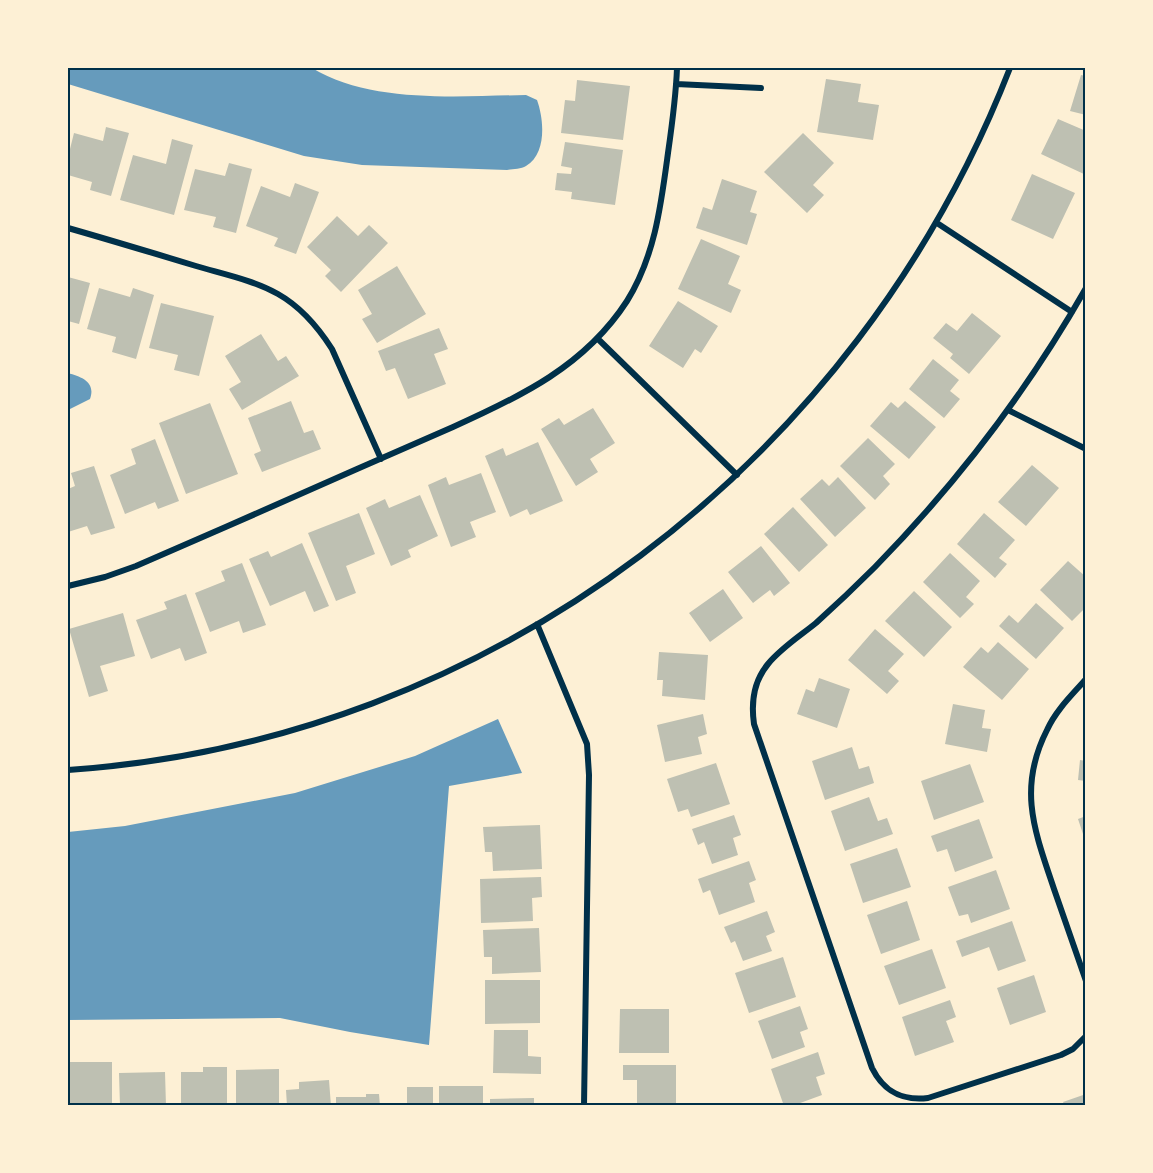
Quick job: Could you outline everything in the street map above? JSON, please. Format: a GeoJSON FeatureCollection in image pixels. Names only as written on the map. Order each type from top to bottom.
{"type":"FeatureCollection","features":[{"type":"Feature","properties":{"kind":"street"},"geometry":{"type":"LineString","coordinates":[[68,586],[105,577],[136,566],[506,404],[566,366],[597,338],[627,301],[642,273],[661,212],[676,68]]}},
{"type":"Feature","properties":{"kind":"street"},"geometry":{"type":"LineString","coordinates":[[68,770],[175,756],[276,734],[407,689],[485,653],[537,624],[586,594],[643,554],[710,500],[773,440],[820,388],[863,335],[937,223],[995,107],[1010,68]]}},
{"type":"Feature","properties":{"kind":"street"},"geometry":{"type":"LineString","coordinates":[[676,84],[761,88]]}},
{"type":"Feature","properties":{"kind":"street"},"geometry":{"type":"LineString","coordinates":[[937,223],[1072,312]]}},
{"type":"Feature","properties":{"kind":"street"},"geometry":{"type":"LineString","coordinates":[[68,228],[251,282],[293,304],[318,329],[332,350],[381,459]]}},
{"type":"Feature","properties":{"kind":"street"},"geometry":{"type":"LineString","coordinates":[[1086,288],[1008,410],[925,514],[820,619],[768,663],[758,680],[752,711],[758,735],[872,1068],[879,1081],[900,1097],[914,1100],[928,1098],[1061,1055],[1073,1049],[1086,1036]]}},
{"type":"Feature","properties":{"kind":"street"},"geometry":{"type":"LineString","coordinates":[[597,338],[737,475]]}},
{"type":"Feature","properties":{"kind":"street"},"geometry":{"type":"LineString","coordinates":[[1008,410],[1086,449]]}},
{"type":"Feature","properties":{"kind":"street"},"geometry":{"type":"LineString","coordinates":[[537,624],[586,744],[589,775],[584,1106]]}},
{"type":"Feature","properties":{"kind":"street"},"geometry":{"type":"LineString","coordinates":[[1086,678],[1064,703],[1047,729],[1033,768],[1030,799],[1035,831],[1086,981]]}},
{"type":"Feature","properties":{"kind":"water"},"geometry":{"type":"Polygon","coordinates":[[[68,68],[312,68],[335,80],[388,93],[444,96],[526,95],[537,100],[542,126],[541,145],[533,160],[526,166],[507,170],[362,165],[304,156],[68,84],[68,68]]]}},
{"type":"Feature","properties":{"kind":"water"},"geometry":{"type":"Polygon","coordinates":[[[68,373],[86,381],[91,388],[91,393],[90,399],[68,410],[68,373]]]}},
{"type":"Feature","properties":{"kind":"water"},"geometry":{"type":"Polygon","coordinates":[[[498,719],[522,773],[449,786],[429,1045],[280,1018],[68,1020],[68,832],[125,826],[295,793],[415,756],[498,719]]]}},
{"type":"Feature","properties":{"kind":"building"},"geometry":{"type":"Polygon","coordinates":[[[1081,75],[1086,76],[1086,115],[1070,111],[1081,75]]]}},
{"type":"Feature","properties":{"kind":"building"},"geometry":{"type":"Polygon","coordinates":[[[826,79],[861,84],[858,102],[879,105],[873,140],[817,132],[826,79]]]}},
{"type":"Feature","properties":{"kind":"building"},"geometry":{"type":"Polygon","coordinates":[[[577,80],[630,86],[623,140],[561,133],[565,100],[575,101],[577,80]]]}},
{"type":"Feature","properties":{"kind":"building"},"geometry":{"type":"Polygon","coordinates":[[[1058,119],[1086,131],[1086,175],[1041,154],[1058,119]]]}},
{"type":"Feature","properties":{"kind":"building"},"geometry":{"type":"Polygon","coordinates":[[[106,127],[129,133],[111,196],[90,190],[92,182],[68,175],[68,157],[74,133],[103,141],[106,127]]]}},
{"type":"Feature","properties":{"kind":"building"},"geometry":{"type":"Polygon","coordinates":[[[803,133],[834,163],[813,185],[824,195],[807,213],[764,172],[803,133]]]}},
{"type":"Feature","properties":{"kind":"building"},"geometry":{"type":"Polygon","coordinates":[[[172,139],[193,145],[174,215],[120,200],[133,155],[166,164],[172,139]]]}},
{"type":"Feature","properties":{"kind":"building"},"geometry":{"type":"Polygon","coordinates":[[[565,142],[623,150],[615,205],[571,199],[572,192],[555,190],[557,173],[571,174],[572,168],[561,166],[565,142]]]}},
{"type":"Feature","properties":{"kind":"building"},"geometry":{"type":"Polygon","coordinates":[[[229,163],[252,169],[236,233],[213,227],[216,217],[184,210],[195,169],[225,176],[229,163]]]}},
{"type":"Feature","properties":{"kind":"building"},"geometry":{"type":"Polygon","coordinates":[[[1032,174],[1075,193],[1053,239],[1011,220],[1032,174]]]}},
{"type":"Feature","properties":{"kind":"building"},"geometry":{"type":"Polygon","coordinates":[[[722,179],[757,191],[750,212],[757,214],[747,245],[696,228],[703,207],[712,210],[722,179]]]}},
{"type":"Feature","properties":{"kind":"building"},"geometry":{"type":"Polygon","coordinates":[[[295,183],[319,192],[296,254],[274,246],[278,238],[246,226],[261,186],[290,197],[295,183]]]}},
{"type":"Feature","properties":{"kind":"building"},"geometry":{"type":"Polygon","coordinates":[[[337,216],[358,236],[369,225],[388,243],[341,292],[325,276],[331,270],[307,247],[337,216]]]}},
{"type":"Feature","properties":{"kind":"building"},"geometry":{"type":"Polygon","coordinates":[[[701,239],[740,256],[728,284],[741,290],[731,313],[678,289],[701,239]]]}},
{"type":"Feature","properties":{"kind":"building"},"geometry":{"type":"Polygon","coordinates":[[[397,266],[426,314],[377,343],[362,319],[372,314],[358,290],[397,266]]]}},
{"type":"Feature","properties":{"kind":"building"},"geometry":{"type":"Polygon","coordinates":[[[68,277],[90,283],[79,324],[68,321],[68,277]]]}},
{"type":"Feature","properties":{"kind":"building"},"geometry":{"type":"Polygon","coordinates":[[[99,288],[130,297],[133,288],[154,295],[136,359],[112,352],[116,337],[87,329],[99,288]]]}},
{"type":"Feature","properties":{"kind":"building"},"geometry":{"type":"Polygon","coordinates":[[[678,301],[718,326],[701,353],[695,349],[683,368],[649,346],[678,301]]]}},
{"type":"Feature","properties":{"kind":"building"},"geometry":{"type":"Polygon","coordinates":[[[161,303],[214,316],[199,376],[174,370],[178,355],[149,348],[161,303]]]}},
{"type":"Feature","properties":{"kind":"building"},"geometry":{"type":"Polygon","coordinates":[[[972,313],[1001,336],[969,374],[950,358],[953,354],[933,338],[946,323],[957,331],[972,313]]]}},
{"type":"Feature","properties":{"kind":"building"},"geometry":{"type":"Polygon","coordinates":[[[439,328],[448,349],[434,354],[446,384],[408,399],[395,368],[386,371],[378,351],[439,328]]]}},
{"type":"Feature","properties":{"kind":"building"},"geometry":{"type":"Polygon","coordinates":[[[261,334],[278,361],[286,356],[299,376],[242,410],[229,389],[241,382],[225,356],[261,334]]]}},
{"type":"Feature","properties":{"kind":"building"},"geometry":{"type":"Polygon","coordinates":[[[933,359],[959,380],[950,391],[960,399],[944,418],[909,389],[933,359]]]}},
{"type":"Feature","properties":{"kind":"building"},"geometry":{"type":"Polygon","coordinates":[[[291,401],[304,433],[313,430],[321,449],[262,472],[254,454],[261,451],[248,418],[291,401]]]}},
{"type":"Feature","properties":{"kind":"building"},"geometry":{"type":"Polygon","coordinates":[[[905,401],[936,427],[909,459],[870,426],[891,402],[898,408],[905,401]]]}},
{"type":"Feature","properties":{"kind":"building"},"geometry":{"type":"Polygon","coordinates":[[[210,403],[238,474],[186,494],[159,423],[210,403]]]}},
{"type":"Feature","properties":{"kind":"building"},"geometry":{"type":"Polygon","coordinates":[[[593,408],[615,443],[590,459],[598,472],[576,486],[541,429],[559,418],[564,425],[593,408]]]}},
{"type":"Feature","properties":{"kind":"building"},"geometry":{"type":"Polygon","coordinates":[[[868,438],[895,464],[883,476],[890,484],[875,500],[840,466],[868,438]]]}},
{"type":"Feature","properties":{"kind":"building"},"geometry":{"type":"Polygon","coordinates":[[[155,439],[179,501],[158,509],[155,502],[125,514],[110,475],[136,464],[131,449],[155,439]]]}},
{"type":"Feature","properties":{"kind":"building"},"geometry":{"type":"Polygon","coordinates":[[[538,442],[563,501],[530,515],[527,509],[510,517],[485,456],[503,448],[506,456],[538,442]]]}},
{"type":"Feature","properties":{"kind":"building"},"geometry":{"type":"Polygon","coordinates":[[[1032,465],[1059,488],[1026,526],[998,502],[1032,465]]]}},
{"type":"Feature","properties":{"kind":"building"},"geometry":{"type":"Polygon","coordinates":[[[94,466],[115,528],[91,535],[87,526],[68,532],[68,489],[75,486],[71,473],[94,466]]]}},
{"type":"Feature","properties":{"kind":"building"},"geometry":{"type":"Polygon","coordinates":[[[481,473],[496,512],[470,522],[476,537],[451,547],[428,485],[446,477],[449,485],[481,473]]]}},
{"type":"Feature","properties":{"kind":"building"},"geometry":{"type":"Polygon","coordinates":[[[838,477],[866,508],[835,537],[800,499],[822,479],[829,486],[838,477]]]}},
{"type":"Feature","properties":{"kind":"building"},"geometry":{"type":"Polygon","coordinates":[[[420,495],[438,536],[408,550],[411,557],[391,566],[366,508],[385,499],[389,508],[420,495]]]}},
{"type":"Feature","properties":{"kind":"building"},"geometry":{"type":"Polygon","coordinates":[[[793,507],[828,545],[799,572],[764,534],[793,507]]]}},
{"type":"Feature","properties":{"kind":"building"},"geometry":{"type":"Polygon","coordinates":[[[359,513],[375,554],[346,566],[356,593],[336,601],[308,533],[359,513]]]}},
{"type":"Feature","properties":{"kind":"building"},"geometry":{"type":"Polygon","coordinates":[[[984,513],[1015,540],[999,558],[1007,564],[995,578],[957,544],[984,513]]]}},
{"type":"Feature","properties":{"kind":"building"},"geometry":{"type":"Polygon","coordinates":[[[302,543],[329,606],[314,612],[305,591],[270,606],[249,559],[268,551],[271,557],[302,543]]]}},
{"type":"Feature","properties":{"kind":"building"},"geometry":{"type":"Polygon","coordinates":[[[761,546],[790,583],[774,596],[770,590],[753,603],[728,572],[761,546]]]}},
{"type":"Feature","properties":{"kind":"building"},"geometry":{"type":"Polygon","coordinates":[[[950,553],[980,581],[966,597],[974,604],[960,618],[923,582],[950,553]]]}},
{"type":"Feature","properties":{"kind":"building"},"geometry":{"type":"Polygon","coordinates":[[[1068,561],[1086,577],[1086,603],[1083,606],[1085,608],[1072,621],[1040,590],[1068,561]]]}},
{"type":"Feature","properties":{"kind":"building"},"geometry":{"type":"Polygon","coordinates":[[[242,563],[266,625],[243,633],[239,621],[210,632],[195,593],[225,581],[221,571],[242,563]]]}},
{"type":"Feature","properties":{"kind":"building"},"geometry":{"type":"Polygon","coordinates":[[[723,589],[743,618],[710,642],[689,613],[723,589]]]}},
{"type":"Feature","properties":{"kind":"building"},"geometry":{"type":"Polygon","coordinates":[[[914,591],[952,627],[924,657],[885,621],[914,591]]]}},
{"type":"Feature","properties":{"kind":"building"},"geometry":{"type":"Polygon","coordinates":[[[186,594],[207,653],[185,661],[180,648],[151,659],[136,620],[167,609],[164,602],[186,594]]]}},
{"type":"Feature","properties":{"kind":"building"},"geometry":{"type":"Polygon","coordinates":[[[1036,603],[1064,628],[1036,659],[999,626],[1009,615],[1018,623],[1036,603]]]}},
{"type":"Feature","properties":{"kind":"building"},"geometry":{"type":"Polygon","coordinates":[[[123,613],[135,656],[100,666],[108,691],[89,697],[69,629],[123,613]]]}},
{"type":"Feature","properties":{"kind":"building"},"geometry":{"type":"Polygon","coordinates":[[[875,629],[904,654],[888,671],[899,681],[887,694],[848,660],[875,629]]]}},
{"type":"Feature","properties":{"kind":"building"},"geometry":{"type":"Polygon","coordinates":[[[998,642],[1029,669],[1002,700],[963,667],[981,647],[988,653],[998,642]]]}},
{"type":"Feature","properties":{"kind":"building"},"geometry":{"type":"Polygon","coordinates":[[[659,652],[708,655],[705,700],[662,696],[663,680],[657,680],[659,652]]]}},
{"type":"Feature","properties":{"kind":"building"},"geometry":{"type":"Polygon","coordinates":[[[819,678],[850,689],[837,728],[797,714],[806,689],[814,692],[819,678]]]}},
{"type":"Feature","properties":{"kind":"building"},"geometry":{"type":"Polygon","coordinates":[[[953,704],[985,710],[982,728],[991,729],[987,752],[945,744],[953,704]]]}},
{"type":"Feature","properties":{"kind":"building"},"geometry":{"type":"Polygon","coordinates":[[[703,714],[707,734],[698,737],[702,754],[665,762],[657,725],[703,714]]]}},
{"type":"Feature","properties":{"kind":"building"},"geometry":{"type":"Polygon","coordinates":[[[852,747],[859,769],[869,766],[874,783],[825,800],[812,761],[852,747]]]}},
{"type":"Feature","properties":{"kind":"building"},"geometry":{"type":"Polygon","coordinates":[[[1080,760],[1086,761],[1086,781],[1078,780],[1080,760]]]}},
{"type":"Feature","properties":{"kind":"building"},"geometry":{"type":"Polygon","coordinates":[[[716,763],[730,804],[691,817],[688,809],[678,812],[667,779],[716,763]]]}},
{"type":"Feature","properties":{"kind":"building"},"geometry":{"type":"Polygon","coordinates":[[[970,764],[984,802],[934,820],[921,781],[970,764]]]}},
{"type":"Feature","properties":{"kind":"building"},"geometry":{"type":"Polygon","coordinates":[[[869,797],[878,821],[887,818],[893,834],[845,851],[831,811],[869,797]]]}},
{"type":"Feature","properties":{"kind":"building"},"geometry":{"type":"Polygon","coordinates":[[[734,815],[741,835],[733,838],[738,855],[712,864],[704,842],[698,845],[692,829],[734,815]]]}},
{"type":"Feature","properties":{"kind":"building"},"geometry":{"type":"Polygon","coordinates":[[[1086,816],[1086,840],[1085,840],[1078,819],[1086,816]]]}},
{"type":"Feature","properties":{"kind":"building"},"geometry":{"type":"Polygon","coordinates":[[[979,819],[993,858],[955,872],[947,849],[937,852],[931,836],[979,819]]]}},
{"type":"Feature","properties":{"kind":"building"},"geometry":{"type":"Polygon","coordinates":[[[540,825],[542,869],[493,871],[492,852],[485,852],[483,827],[540,825]]]}},
{"type":"Feature","properties":{"kind":"building"},"geometry":{"type":"Polygon","coordinates":[[[897,848],[911,887],[863,903],[850,864],[897,848]]]}},
{"type":"Feature","properties":{"kind":"building"},"geometry":{"type":"Polygon","coordinates":[[[749,861],[756,880],[749,883],[755,902],[719,915],[710,890],[703,893],[698,879],[749,861]]]}},
{"type":"Feature","properties":{"kind":"building"},"geometry":{"type":"Polygon","coordinates":[[[996,870],[1010,909],[971,923],[968,914],[959,916],[948,887],[996,870]]]}},
{"type":"Feature","properties":{"kind":"building"},"geometry":{"type":"Polygon","coordinates":[[[541,877],[542,897],[532,898],[533,921],[481,923],[480,879],[541,877]]]}},
{"type":"Feature","properties":{"kind":"building"},"geometry":{"type":"Polygon","coordinates":[[[907,901],[920,940],[881,954],[867,915],[907,901]]]}},
{"type":"Feature","properties":{"kind":"building"},"geometry":{"type":"Polygon","coordinates":[[[767,911],[775,932],[766,936],[772,951],[743,961],[735,941],[731,943],[724,927],[767,911]]]}},
{"type":"Feature","properties":{"kind":"building"},"geometry":{"type":"Polygon","coordinates":[[[1012,921],[1026,961],[998,971],[989,947],[962,957],[956,941],[1012,921]]]}},
{"type":"Feature","properties":{"kind":"building"},"geometry":{"type":"Polygon","coordinates":[[[539,928],[541,972],[492,974],[492,957],[484,957],[483,930],[539,928]]]}},
{"type":"Feature","properties":{"kind":"building"},"geometry":{"type":"Polygon","coordinates":[[[932,949],[946,988],[899,1005],[884,966],[932,949]]]}},
{"type":"Feature","properties":{"kind":"building"},"geometry":{"type":"Polygon","coordinates":[[[783,957],[796,997],[749,1013],[735,973],[783,957]]]}},
{"type":"Feature","properties":{"kind":"building"},"geometry":{"type":"Polygon","coordinates":[[[1034,975],[1046,1012],[1010,1025],[997,988],[1034,975]]]}},
{"type":"Feature","properties":{"kind":"building"},"geometry":{"type":"Polygon","coordinates":[[[485,980],[540,980],[540,1023],[485,1024],[485,980]]]}},
{"type":"Feature","properties":{"kind":"building"},"geometry":{"type":"Polygon","coordinates":[[[950,1000],[956,1017],[946,1021],[954,1042],[915,1056],[902,1017],[950,1000]]]}},
{"type":"Feature","properties":{"kind":"building"},"geometry":{"type":"Polygon","coordinates":[[[800,1006],[808,1029],[800,1032],[805,1047],[772,1059],[758,1021],[800,1006]]]}},
{"type":"Feature","properties":{"kind":"building"},"geometry":{"type":"Polygon","coordinates":[[[620,1009],[669,1009],[669,1053],[619,1053],[620,1009]]]}},
{"type":"Feature","properties":{"kind":"building"},"geometry":{"type":"Polygon","coordinates":[[[494,1030],[528,1030],[528,1056],[541,1057],[541,1074],[493,1073],[494,1030]]]}},
{"type":"Feature","properties":{"kind":"building"},"geometry":{"type":"Polygon","coordinates":[[[818,1052],[825,1074],[816,1077],[822,1095],[792,1106],[784,1106],[771,1069],[818,1052]]]}},
{"type":"Feature","properties":{"kind":"building"},"geometry":{"type":"Polygon","coordinates":[[[68,1062],[112,1062],[112,1106],[68,1106],[68,1062]]]}},
{"type":"Feature","properties":{"kind":"building"},"geometry":{"type":"Polygon","coordinates":[[[623,1065],[676,1065],[676,1106],[637,1106],[637,1080],[623,1080],[623,1065]]]}},
{"type":"Feature","properties":{"kind":"building"},"geometry":{"type":"Polygon","coordinates":[[[203,1067],[227,1067],[227,1106],[181,1106],[181,1072],[203,1072],[203,1067]]]}},
{"type":"Feature","properties":{"kind":"building"},"geometry":{"type":"Polygon","coordinates":[[[279,1069],[279,1106],[236,1106],[236,1070],[279,1069]]]}},
{"type":"Feature","properties":{"kind":"building"},"geometry":{"type":"Polygon","coordinates":[[[165,1072],[166,1106],[120,1106],[119,1073],[165,1072]]]}},
{"type":"Feature","properties":{"kind":"building"},"geometry":{"type":"Polygon","coordinates":[[[329,1080],[331,1106],[287,1106],[286,1090],[299,1089],[299,1082],[329,1080]]]}},
{"type":"Feature","properties":{"kind":"building"},"geometry":{"type":"Polygon","coordinates":[[[439,1086],[483,1086],[483,1106],[439,1106],[439,1086]]]}},
{"type":"Feature","properties":{"kind":"building"},"geometry":{"type":"Polygon","coordinates":[[[407,1087],[433,1087],[433,1106],[407,1106],[407,1087]]]}},
{"type":"Feature","properties":{"kind":"building"},"geometry":{"type":"Polygon","coordinates":[[[366,1094],[379,1094],[380,1106],[336,1106],[336,1097],[366,1097],[366,1094]]]}},
{"type":"Feature","properties":{"kind":"building"},"geometry":{"type":"Polygon","coordinates":[[[1086,1094],[1086,1106],[1065,1106],[1063,1102],[1086,1094]]]}},
{"type":"Feature","properties":{"kind":"building"},"geometry":{"type":"Polygon","coordinates":[[[534,1098],[534,1106],[490,1106],[490,1099],[534,1098]]]}}]}
